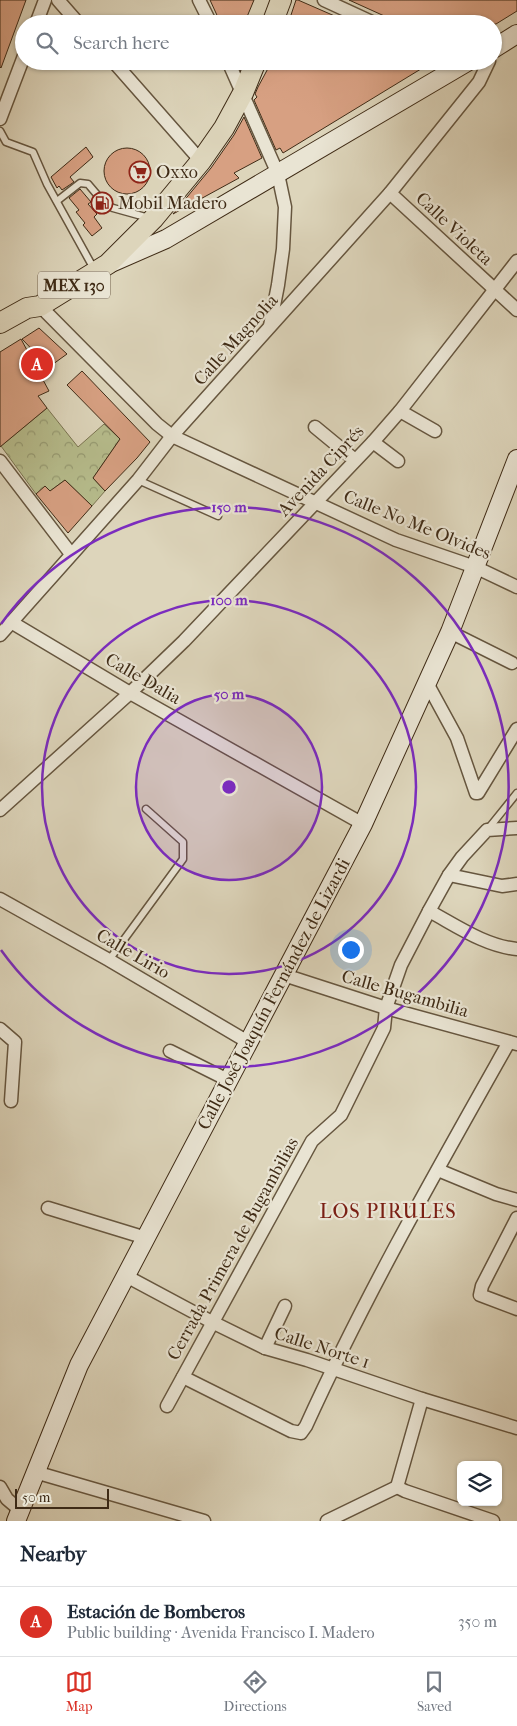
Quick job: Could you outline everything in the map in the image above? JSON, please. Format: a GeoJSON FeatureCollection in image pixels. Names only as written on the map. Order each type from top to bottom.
{"type":"FeatureCollection","features":[{"type":"Feature","properties":{"kind":"main road"},"geometry":{"type":"LineString","coordinates":[[275,15],[281,0]]}},
{"type":"Feature","properties":{"kind":"main road","name":"MEX 130"},"geometry":{"type":"LineString","coordinates":[[0,323],[27,308],[40,306],[102,268],[153,219],[201,161],[224,128],[244,93],[253,70]]}},
{"type":"Feature","properties":{"kind":"main road","name":"MEX 130"},"geometry":{"type":"LineString","coordinates":[[0,339],[33,318],[40,306]]}},
{"type":"Feature","properties":{"kind":"street"},"geometry":{"type":"LineString","coordinates":[[39,15],[45,0]]}},
{"type":"Feature","properties":{"kind":"street"},"geometry":{"type":"LineString","coordinates":[[58,0],[71,15]]}},
{"type":"Feature","properties":{"kind":"street"},"geometry":{"type":"LineString","coordinates":[[199,0],[206,15]]}},
{"type":"Feature","properties":{"kind":"street"},"geometry":{"type":"LineString","coordinates":[[324,0],[356,15]]}},
{"type":"Feature","properties":{"kind":"street"},"geometry":{"type":"LineString","coordinates":[[502,47],[517,34]]}},
{"type":"Feature","properties":{"kind":"street"},"geometry":{"type":"LineString","coordinates":[[0,120],[19,70]]}},
{"type":"Feature","properties":{"kind":"street"},"geometry":{"type":"LineString","coordinates":[[121,70],[201,161]]}},
{"type":"Feature","properties":{"kind":"street"},"geometry":{"type":"LineString","coordinates":[[232,70],[278,174],[284,207],[283,249],[270,326]]}},
{"type":"Feature","properties":{"kind":"street"},"geometry":{"type":"LineString","coordinates":[[102,268],[166,240],[452,70]]}},
{"type":"Feature","properties":{"kind":"street","name":"Calle Magnolia"},"geometry":{"type":"LineString","coordinates":[[0,635],[138,480],[172,436],[390,193],[479,82],[485,70]]}},
{"type":"Feature","properties":{"kind":"street","name":"Calle Violeta"},"geometry":{"type":"LineString","coordinates":[[390,193],[517,310]]}},
{"type":"Feature","properties":{"kind":"street","name":"Avenida Ciprés"},"geometry":{"type":"LineString","coordinates":[[0,810],[130,693],[184,641],[373,442],[400,411],[517,261]]}},
{"type":"Feature","properties":{"kind":"street","name":"Calle No Me Olvides"},"geometry":{"type":"LineString","coordinates":[[40,306],[157,424],[172,436],[396,540],[475,567],[517,588]]}},
{"type":"Feature","properties":{"kind":"street"},"geometry":{"type":"LineString","coordinates":[[400,411],[435,431]]}},
{"type":"Feature","properties":{"kind":"street"},"geometry":{"type":"LineString","coordinates":[[315,427],[355,460]]}},
{"type":"Feature","properties":{"kind":"street"},"geometry":{"type":"LineString","coordinates":[[373,442],[398,460]]}},
{"type":"Feature","properties":{"kind":"street","name":"Calle José Joaquín Fernández de Lizardi"},"geometry":{"type":"LineString","coordinates":[[18,1516],[78,1365],[363,824],[450,632],[517,460]]}},
{"type":"Feature","properties":{"kind":"street"},"geometry":{"type":"LineString","coordinates":[[0,461],[71,554]]}},
{"type":"Feature","properties":{"kind":"street","name":"Calle Dalia"},"geometry":{"type":"LineString","coordinates":[[11,622],[130,693],[363,824]]}},
{"type":"Feature","properties":{"kind":"street"},"geometry":{"type":"LineString","coordinates":[[450,632],[512,663]]}},
{"type":"Feature","properties":{"kind":"street"},"geometry":{"type":"LineString","coordinates":[[427,683],[457,738],[476,793],[478,793],[517,729]]}},
{"type":"Feature","properties":{"kind":"street"},"geometry":{"type":"LineString","coordinates":[[487,830],[517,828]]}},
{"type":"Feature","properties":{"kind":"street","name":"Cerrada Primera de Bugambilias"},"geometry":{"type":"LineString","coordinates":[[167,1406],[312,1141],[341,1115],[384,1028],[386,1008],[401,965],[449,875],[462,857],[487,830]]}},
{"type":"Feature","properties":{"kind":"street"},"geometry":{"type":"LineString","coordinates":[[449,875],[502,886],[517,884]]}},
{"type":"Feature","properties":{"kind":"street","name":"Calle Lirio"},"geometry":{"type":"LineString","coordinates":[[0,898],[248,1042]]}},
{"type":"Feature","properties":{"kind":"street"},"geometry":{"type":"LineString","coordinates":[[429,911],[490,943],[504,948],[517,949]]}},
{"type":"Feature","properties":{"kind":"street","name":"Calle Bugambilia"},"geometry":{"type":"LineString","coordinates":[[284,975],[386,1008],[513,1043]]}},
{"type":"Feature","properties":{"kind":"street"},"geometry":{"type":"LineString","coordinates":[[0,1029],[15,1042],[11,1101]]}},
{"type":"Feature","properties":{"kind":"street"},"geometry":{"type":"LineString","coordinates":[[183,1377],[291,1431],[301,1433],[332,1369],[438,1170],[513,1043]]}},
{"type":"Feature","properties":{"kind":"street"},"geometry":{"type":"LineString","coordinates":[[170,1051],[228,1080]]}},
{"type":"Feature","properties":{"kind":"street"},"geometry":{"type":"LineString","coordinates":[[438,1170],[496,1194],[517,1200]]}},
{"type":"Feature","properties":{"kind":"street"},"geometry":{"type":"LineString","coordinates":[[48,1208],[146,1238]]}},
{"type":"Feature","properties":{"kind":"street"},"geometry":{"type":"LineString","coordinates":[[517,1218],[482,1286],[480,1296],[517,1309]]}},
{"type":"Feature","properties":{"kind":"street","name":"Calle Norte 1"},"geometry":{"type":"LineString","coordinates":[[126,1276],[264,1348],[517,1428]]}},
{"type":"Feature","properties":{"kind":"street"},"geometry":{"type":"LineString","coordinates":[[264,1348],[285,1306]]}},
{"type":"Feature","properties":{"kind":"street"},"geometry":{"type":"LineString","coordinates":[[327,1521],[397,1487],[422,1399]]}},
{"type":"Feature","properties":{"kind":"street"},"geometry":{"type":"LineString","coordinates":[[35,1472],[204,1521]]}},
{"type":"Feature","properties":{"kind":"street"},"geometry":{"type":"LineString","coordinates":[[0,1487],[18,1516]]}},
{"type":"Feature","properties":{"kind":"street"},"geometry":{"type":"LineString","coordinates":[[397,1487],[493,1521]]}},
{"type":"Feature","properties":{"kind":"lane"},"geometry":{"type":"LineString","coordinates":[[0,131],[6,142],[33,152],[47,184],[57,201],[102,268]]}},
{"type":"Feature","properties":{"kind":"lane"},"geometry":{"type":"LineString","coordinates":[[57,201],[84,183],[88,184],[106,204],[113,208],[153,219]]}},
{"type":"Feature","properties":{"kind":"lane"},"geometry":{"type":"LineString","coordinates":[[138,480],[218,516]]}},
{"type":"Feature","properties":{"kind":"lane"},"geometry":{"type":"LineString","coordinates":[[487,830],[517,793]]}},
{"type":"Feature","properties":{"kind":"lane"},"geometry":{"type":"LineString","coordinates":[[109,960],[183,859],[183,842],[146,809]]}},
{"type":"Feature","properties":{"kind":"green space"},"geometry":{"type":"Polygon","coordinates":[[[47,408],[78,447],[104,424],[120,439],[93,478],[105,491],[92,506],[65,480],[50,491],[36,494],[1,446],[47,408]]]}},
{"type":"Feature","properties":{"kind":"building"},"geometry":{"type":"Polygon","coordinates":[[[0,0],[26,0],[20,15],[15,15],[15,30],[0,67],[0,0]]]}},
{"type":"Feature","properties":{"kind":"building"},"geometry":{"type":"Polygon","coordinates":[[[210,0],[254,0],[248,15],[217,15],[210,0]]]}},
{"type":"Feature","properties":{"kind":"building"},"geometry":{"type":"Polygon","coordinates":[[[296,0],[298,0],[332,15],[291,15],[296,0]]]}},
{"type":"Feature","properties":{"kind":"building"},"geometry":{"type":"Polygon","coordinates":[[[349,0],[517,0],[517,11],[502,20],[502,15],[382,15],[349,0]]]}},
{"type":"Feature","properties":{"kind":"building"},"geometry":{"type":"Polygon","coordinates":[[[267,70],[419,70],[283,153],[280,148],[276,150],[254,100],[257,97],[255,94],[267,70]]]}},
{"type":"Feature","properties":{"kind":"building"},"geometry":{"type":"Polygon","coordinates":[[[244,117],[262,158],[234,173],[239,178],[173,214],[211,168],[244,117]]]}},
{"type":"Feature","properties":{"kind":"building"},"geometry":{"type":"Polygon","coordinates":[[[86,147],[93,157],[70,177],[74,182],[62,190],[59,186],[57,188],[51,177],[86,147]]]}},
{"type":"Feature","properties":{"kind":"building","name":"Oxxo"},"geometry":{"type":"Polygon","coordinates":[[[127,148],[140,152],[146,158],[150,171],[146,184],[140,190],[127,194],[114,190],[108,184],[104,171],[108,158],[114,152],[127,148]]]}},
{"type":"Feature","properties":{"kind":"building"},"geometry":{"type":"Polygon","coordinates":[[[80,189],[91,202],[88,204],[97,214],[94,217],[102,228],[92,236],[76,212],[79,210],[69,198],[80,189]]]}},
{"type":"Feature","properties":{"kind":"building"},"geometry":{"type":"Polygon","coordinates":[[[39,328],[67,354],[49,367],[22,339],[39,328]]]}},
{"type":"Feature","properties":{"kind":"building"},"geometry":{"type":"Polygon","coordinates":[[[21,339],[49,391],[38,396],[47,408],[0,447],[0,352],[21,339]]]}},
{"type":"Feature","properties":{"kind":"building"},"geometry":{"type":"Polygon","coordinates":[[[82,371],[150,442],[105,491],[93,478],[120,439],[67,385],[82,371]]]}},
{"type":"Feature","properties":{"kind":"building"},"geometry":{"type":"Polygon","coordinates":[[[65,480],[92,506],[68,533],[36,494],[45,486],[50,491],[65,480]]]}},
{"type":"Feature","properties":{"kind":"place","name":"Oxxo"},"geometry":{"type":"Point","coordinates":[140,172]}},
{"type":"Feature","properties":{"kind":"place","name":"Mobil Madero"},"geometry":{"type":"Point","coordinates":[102,203]}},
{"type":"Feature","properties":{"kind":"place","name":"Estación de Bomberos"},"geometry":{"type":"Point","coordinates":[37,364]}},
{"type":"Feature","properties":{"kind":"district","name":"LOS PIRULES"},"geometry":{"type":"Point","coordinates":[388,1211]}}]}
